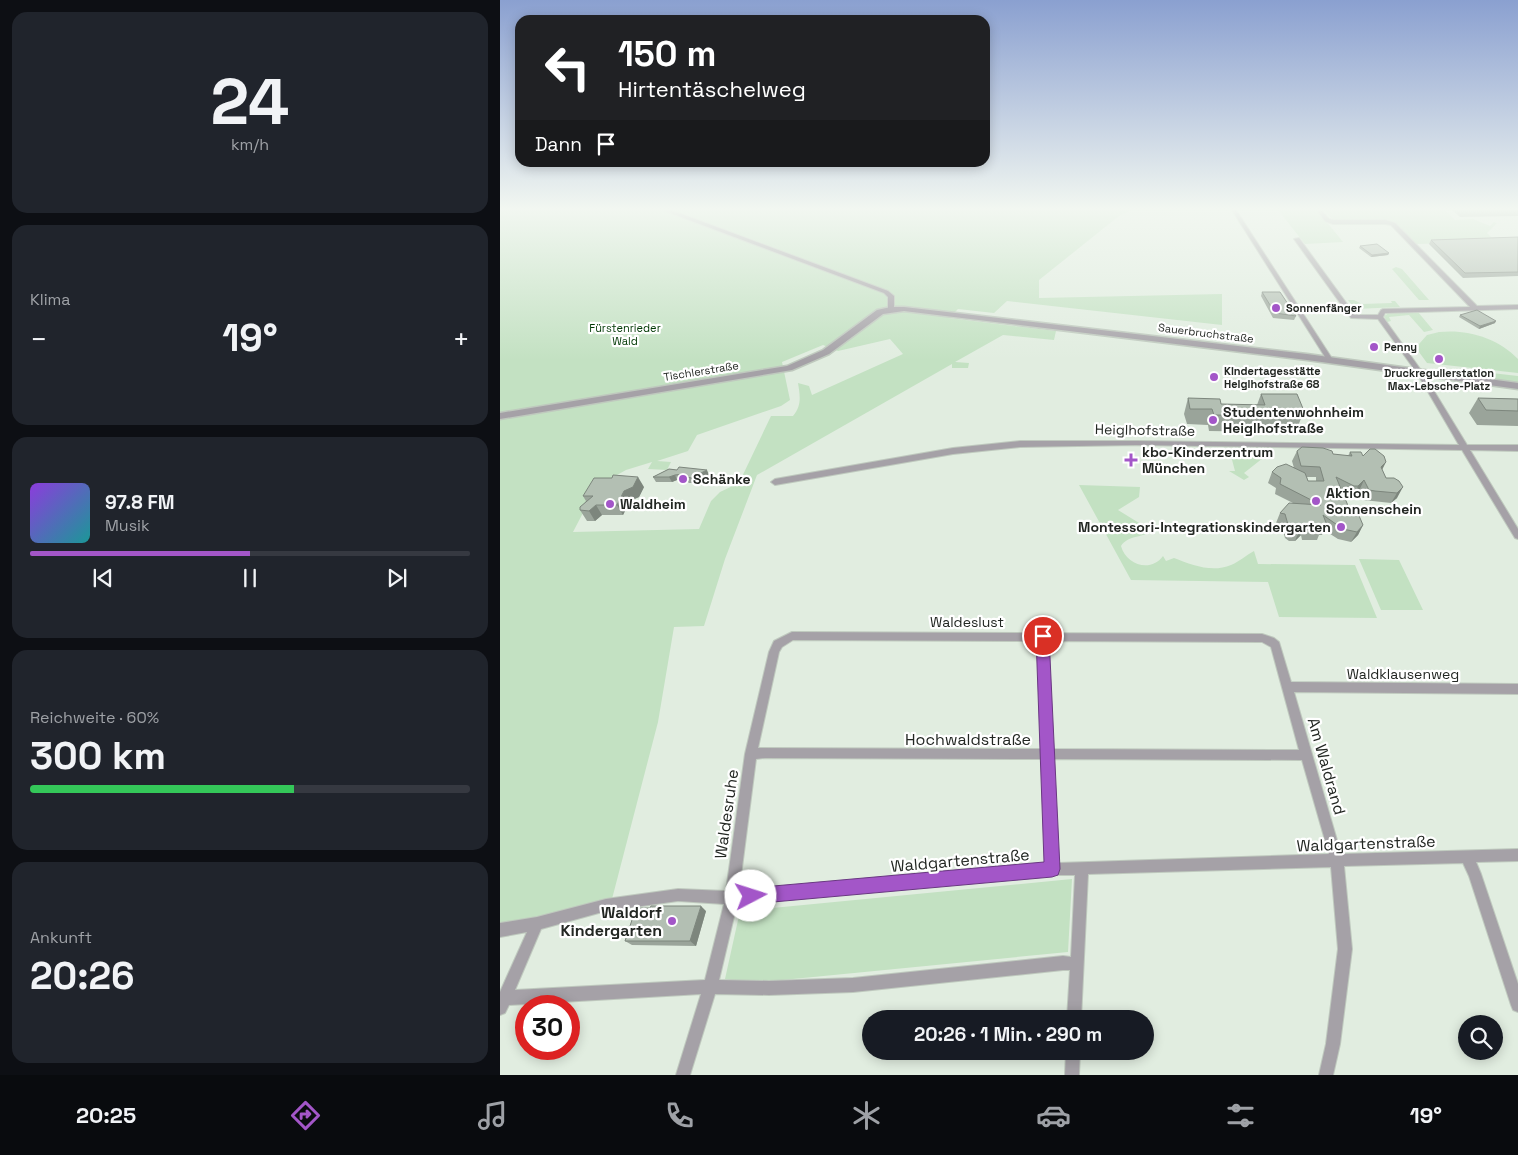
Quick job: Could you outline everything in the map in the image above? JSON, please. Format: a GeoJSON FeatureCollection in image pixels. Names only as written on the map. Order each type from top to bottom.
{"type":"FeatureCollection","features":[{"type":"Feature","properties":{"kind":"street"},"geometry":{"type":"LineString","coordinates":[[801,260],[886,292],[891,296],[891,309]]}},
{"type":"Feature","properties":{"kind":"street"},"geometry":{"type":"LineString","coordinates":[[1266,260],[1330,360]]}},
{"type":"Feature","properties":{"kind":"street"},"geometry":{"type":"LineString","coordinates":[[1312,260],[1353,317],[1380,317]]}},
{"type":"Feature","properties":{"kind":"street"},"geometry":{"type":"LineString","coordinates":[[1428,260],[1475,308]]}},
{"type":"Feature","properties":{"kind":"street"},"geometry":{"type":"LineString","coordinates":[[1380,317],[1384,311],[1518,307]]}},
{"type":"Feature","properties":{"kind":"street","name":"Sauerbruchstraße"},"geometry":{"type":"LineString","coordinates":[[891,309],[1330,360],[1518,386]]}},
{"type":"Feature","properties":{"kind":"street","name":"Tischlerstraße"},"geometry":{"type":"LineString","coordinates":[[500,416],[789,368],[826,352],[873,316],[891,309]]}},
{"type":"Feature","properties":{"kind":"street"},"geometry":{"type":"LineString","coordinates":[[1380,317],[1420,373],[1518,536]]}},
{"type":"Feature","properties":{"kind":"street","name":"Heiglhofstraße"},"geometry":{"type":"LineString","coordinates":[[775,482],[953,451],[1020,444],[1136,443],[1518,448]]}},
{"type":"Feature","properties":{"kind":"street","name":"Waldeslust"},"geometry":{"type":"LineString","coordinates":[[778,644],[792,636],[1043,636],[1262,638],[1270,640],[1276,645]]}},
{"type":"Feature","properties":{"kind":"street"},"geometry":{"type":"LineString","coordinates":[[1043,636],[1052,869]]}},
{"type":"Feature","properties":{"kind":"street","name":"Waldesruhe"},"geometry":{"type":"LineString","coordinates":[[683,1075],[710,987],[732,898],[751,754],[774,652],[778,644]]}},
{"type":"Feature","properties":{"kind":"street","name":"Am Waldrand"},"geometry":{"type":"LineString","coordinates":[[1276,645],[1305,755],[1337,862],[1345,949],[1333,1044],[1326,1075]]}},
{"type":"Feature","properties":{"kind":"street","name":"Waldklausenweg"},"geometry":{"type":"LineString","coordinates":[[1287,687],[1518,689]]}},
{"type":"Feature","properties":{"kind":"street","name":"Hochwaldstraße"},"geometry":{"type":"LineString","coordinates":[[751,754],[1305,755]]}},
{"type":"Feature","properties":{"kind":"street","name":"Waldgartenstraße"},"geometry":{"type":"LineString","coordinates":[[500,930],[537,924],[615,904],[678,895],[732,898],[1052,869],[1337,862],[1518,855]]}},
{"type":"Feature","properties":{"kind":"street"},"geometry":{"type":"LineString","coordinates":[[1466,856],[1474,874],[1518,1005]]}},
{"type":"Feature","properties":{"kind":"street"},"geometry":{"type":"LineString","coordinates":[[1074,1010],[1083,884],[1082,869]]}},
{"type":"Feature","properties":{"kind":"street"},"geometry":{"type":"LineString","coordinates":[[537,924],[502,1003],[710,987],[769,988],[853,985],[1063,963],[1076,964]]}},
{"type":"Feature","properties":{"kind":"street"},"geometry":{"type":"LineString","coordinates":[[1072,1075],[1073,1060]]}},
{"type":"Feature","properties":{"kind":"green space","name":"Fürstenrieder Wald"},"geometry":{"type":"Polygon","coordinates":[[[500,260],[1064,260],[1039,280],[1039,298],[1222,294],[1222,325],[1007,301],[994,313],[958,309],[949,318],[1056,331],[1054,340],[1003,335],[955,362],[969,363],[968,368],[952,368],[952,364],[757,475],[725,559],[704,626],[674,627],[658,722],[612,899],[535,920],[500,926],[500,260]],[[890,339],[838,351],[823,345],[782,362],[790,400],[781,406],[697,435],[688,451],[657,461],[671,462],[667,470],[648,469],[652,462],[626,470],[597,486],[573,532],[699,529],[711,501],[720,492],[739,483],[771,416],[793,416],[796,412],[800,400],[798,383],[809,386],[812,395],[903,354],[890,339]]]}},
{"type":"Feature","properties":{"kind":"green space"},"geometry":{"type":"Polygon","coordinates":[[[1396,267],[1402,269],[1429,300],[1419,300],[1392,269],[1396,267]]]}},
{"type":"Feature","properties":{"kind":"green space"},"geometry":{"type":"Polygon","coordinates":[[[1348,300],[1354,300],[1362,304],[1392,303],[1391,301],[1395,301],[1400,307],[1355,309],[1348,300]]]}},
{"type":"Feature","properties":{"kind":"green space"},"geometry":{"type":"Polygon","coordinates":[[[1418,312],[1433,330],[1424,332],[1409,315],[1389,317],[1391,321],[1387,322],[1384,316],[1389,313],[1418,312]]]}},
{"type":"Feature","properties":{"kind":"green space"},"geometry":{"type":"Polygon","coordinates":[[[1439,332],[1461,332],[1492,340],[1518,359],[1518,373],[1427,363],[1419,352],[1419,344],[1427,335],[1439,332]]]}},
{"type":"Feature","properties":{"kind":"green space"},"geometry":{"type":"Polygon","coordinates":[[[1456,369],[1518,376],[1518,383],[1458,375],[1456,369]]]}},
{"type":"Feature","properties":{"kind":"green space"},"geometry":{"type":"Polygon","coordinates":[[[1229,451],[1257,451],[1253,453],[1254,458],[1263,458],[1244,473],[1249,477],[1244,480],[1229,471],[1235,471],[1231,456],[1225,456],[1224,453],[1229,451]]]}},
{"type":"Feature","properties":{"kind":"green space"},"geometry":{"type":"Polygon","coordinates":[[[1079,485],[1140,487],[1139,497],[1118,510],[1152,531],[1131,538],[1121,546],[1124,553],[1133,562],[1146,565],[1152,564],[1163,556],[1166,561],[1174,558],[1195,565],[1217,568],[1234,564],[1254,551],[1258,564],[1355,565],[1377,618],[1279,617],[1268,582],[1131,580],[1079,485]]]}},
{"type":"Feature","properties":{"kind":"green space"},"geometry":{"type":"Polygon","coordinates":[[[1359,559],[1399,560],[1423,610],[1381,610],[1359,559]]]}},
{"type":"Feature","properties":{"kind":"green space"},"geometry":{"type":"Polygon","coordinates":[[[1072,879],[1068,952],[752,983],[725,979],[740,911],[1072,879]]]}},
{"type":"Feature","properties":{"kind":"building"},"geometry":{"type":"Polygon","coordinates":[[[1452,260],[1518,260],[1518,272],[1465,273],[1452,260]]]}},
{"type":"Feature","properties":{"kind":"building"},"geometry":{"type":"Polygon","coordinates":[[[1262,292],[1280,292],[1296,316],[1275,313],[1262,292]]]}},
{"type":"Feature","properties":{"kind":"building"},"geometry":{"type":"Polygon","coordinates":[[[1477,310],[1496,321],[1480,326],[1460,315],[1477,310]]]}},
{"type":"Feature","properties":{"kind":"building"},"geometry":{"type":"Polygon","coordinates":[[[1261,394],[1297,394],[1304,411],[1282,410],[1284,416],[1214,415],[1212,409],[1190,409],[1188,398],[1220,399],[1221,404],[1265,405],[1261,394]]]}},
{"type":"Feature","properties":{"kind":"building"},"geometry":{"type":"Polygon","coordinates":[[[1478,398],[1518,399],[1518,411],[1486,410],[1478,398]]]}},
{"type":"Feature","properties":{"kind":"building"},"geometry":{"type":"Polygon","coordinates":[[[1302,447],[1323,448],[1332,451],[1333,454],[1352,456],[1350,452],[1361,452],[1363,456],[1370,449],[1375,449],[1384,456],[1386,462],[1381,467],[1386,478],[1394,478],[1403,487],[1397,493],[1375,491],[1369,490],[1364,480],[1358,486],[1354,486],[1336,477],[1349,508],[1357,511],[1363,525],[1357,532],[1343,529],[1323,515],[1327,525],[1320,524],[1322,529],[1307,529],[1306,525],[1299,531],[1293,531],[1289,528],[1285,514],[1280,513],[1289,503],[1321,505],[1280,484],[1281,478],[1272,472],[1277,467],[1286,464],[1305,473],[1308,481],[1324,481],[1320,467],[1301,466],[1297,451],[1302,447]]]}},
{"type":"Feature","properties":{"kind":"building"},"geometry":{"type":"Polygon","coordinates":[[[679,467],[707,470],[691,478],[684,474],[669,477],[653,477],[669,469],[677,470],[679,467]]]}},
{"type":"Feature","properties":{"kind":"building"},"geometry":{"type":"Polygon","coordinates":[[[613,475],[638,477],[633,487],[624,491],[617,505],[596,505],[589,511],[580,510],[580,507],[593,496],[583,496],[594,478],[612,478],[613,475]]]}},
{"type":"Feature","properties":{"kind":"building","name":"Waldorf Kindergarten"},"geometry":{"type":"Polygon","coordinates":[[[651,906],[701,906],[690,941],[625,941],[636,908],[650,908],[651,906]]]}},
{"type":"Feature","properties":{"kind":"place","name":"Sonnenfänger"},"geometry":{"type":"Point","coordinates":[1276,308]}},
{"type":"Feature","properties":{"kind":"place","name":"Penny"},"geometry":{"type":"Point","coordinates":[1374,347]}},
{"type":"Feature","properties":{"kind":"place","name":"Druckregulierstation Max-Lebsche-Platz"},"geometry":{"type":"Point","coordinates":[1439,359]}},
{"type":"Feature","properties":{"kind":"place","name":"Kindertagesstätte Heiglhofstraße 68"},"geometry":{"type":"Point","coordinates":[1214,377]}},
{"type":"Feature","properties":{"kind":"place","name":"Studentenwohnheim Heiglhofstraße"},"geometry":{"type":"Point","coordinates":[1213,420]}},
{"type":"Feature","properties":{"kind":"place","name":"kbo-Kinderzentrum München"},"geometry":{"type":"Point","coordinates":[1131,460]}},
{"type":"Feature","properties":{"kind":"place","name":"Schänke"},"geometry":{"type":"Point","coordinates":[683,479]}},
{"type":"Feature","properties":{"kind":"place","name":"Aktion Sonnenschein"},"geometry":{"type":"Point","coordinates":[1316,501]}},
{"type":"Feature","properties":{"kind":"place","name":"Waldheim"},"geometry":{"type":"Point","coordinates":[610,504]}},
{"type":"Feature","properties":{"kind":"place","name":"Montessori-Integrationskindergarten"},"geometry":{"type":"Point","coordinates":[1341,527]}},
{"type":"Feature","properties":{"kind":"place","name":"Waldorf Kindergarten"},"geometry":{"type":"Point","coordinates":[672,921]}},
{"type":"Feature","properties":{"kind":"route"},"geometry":{"type":"LineString","coordinates":[[751,896],[1052,869],[1043,636]]}}]}
